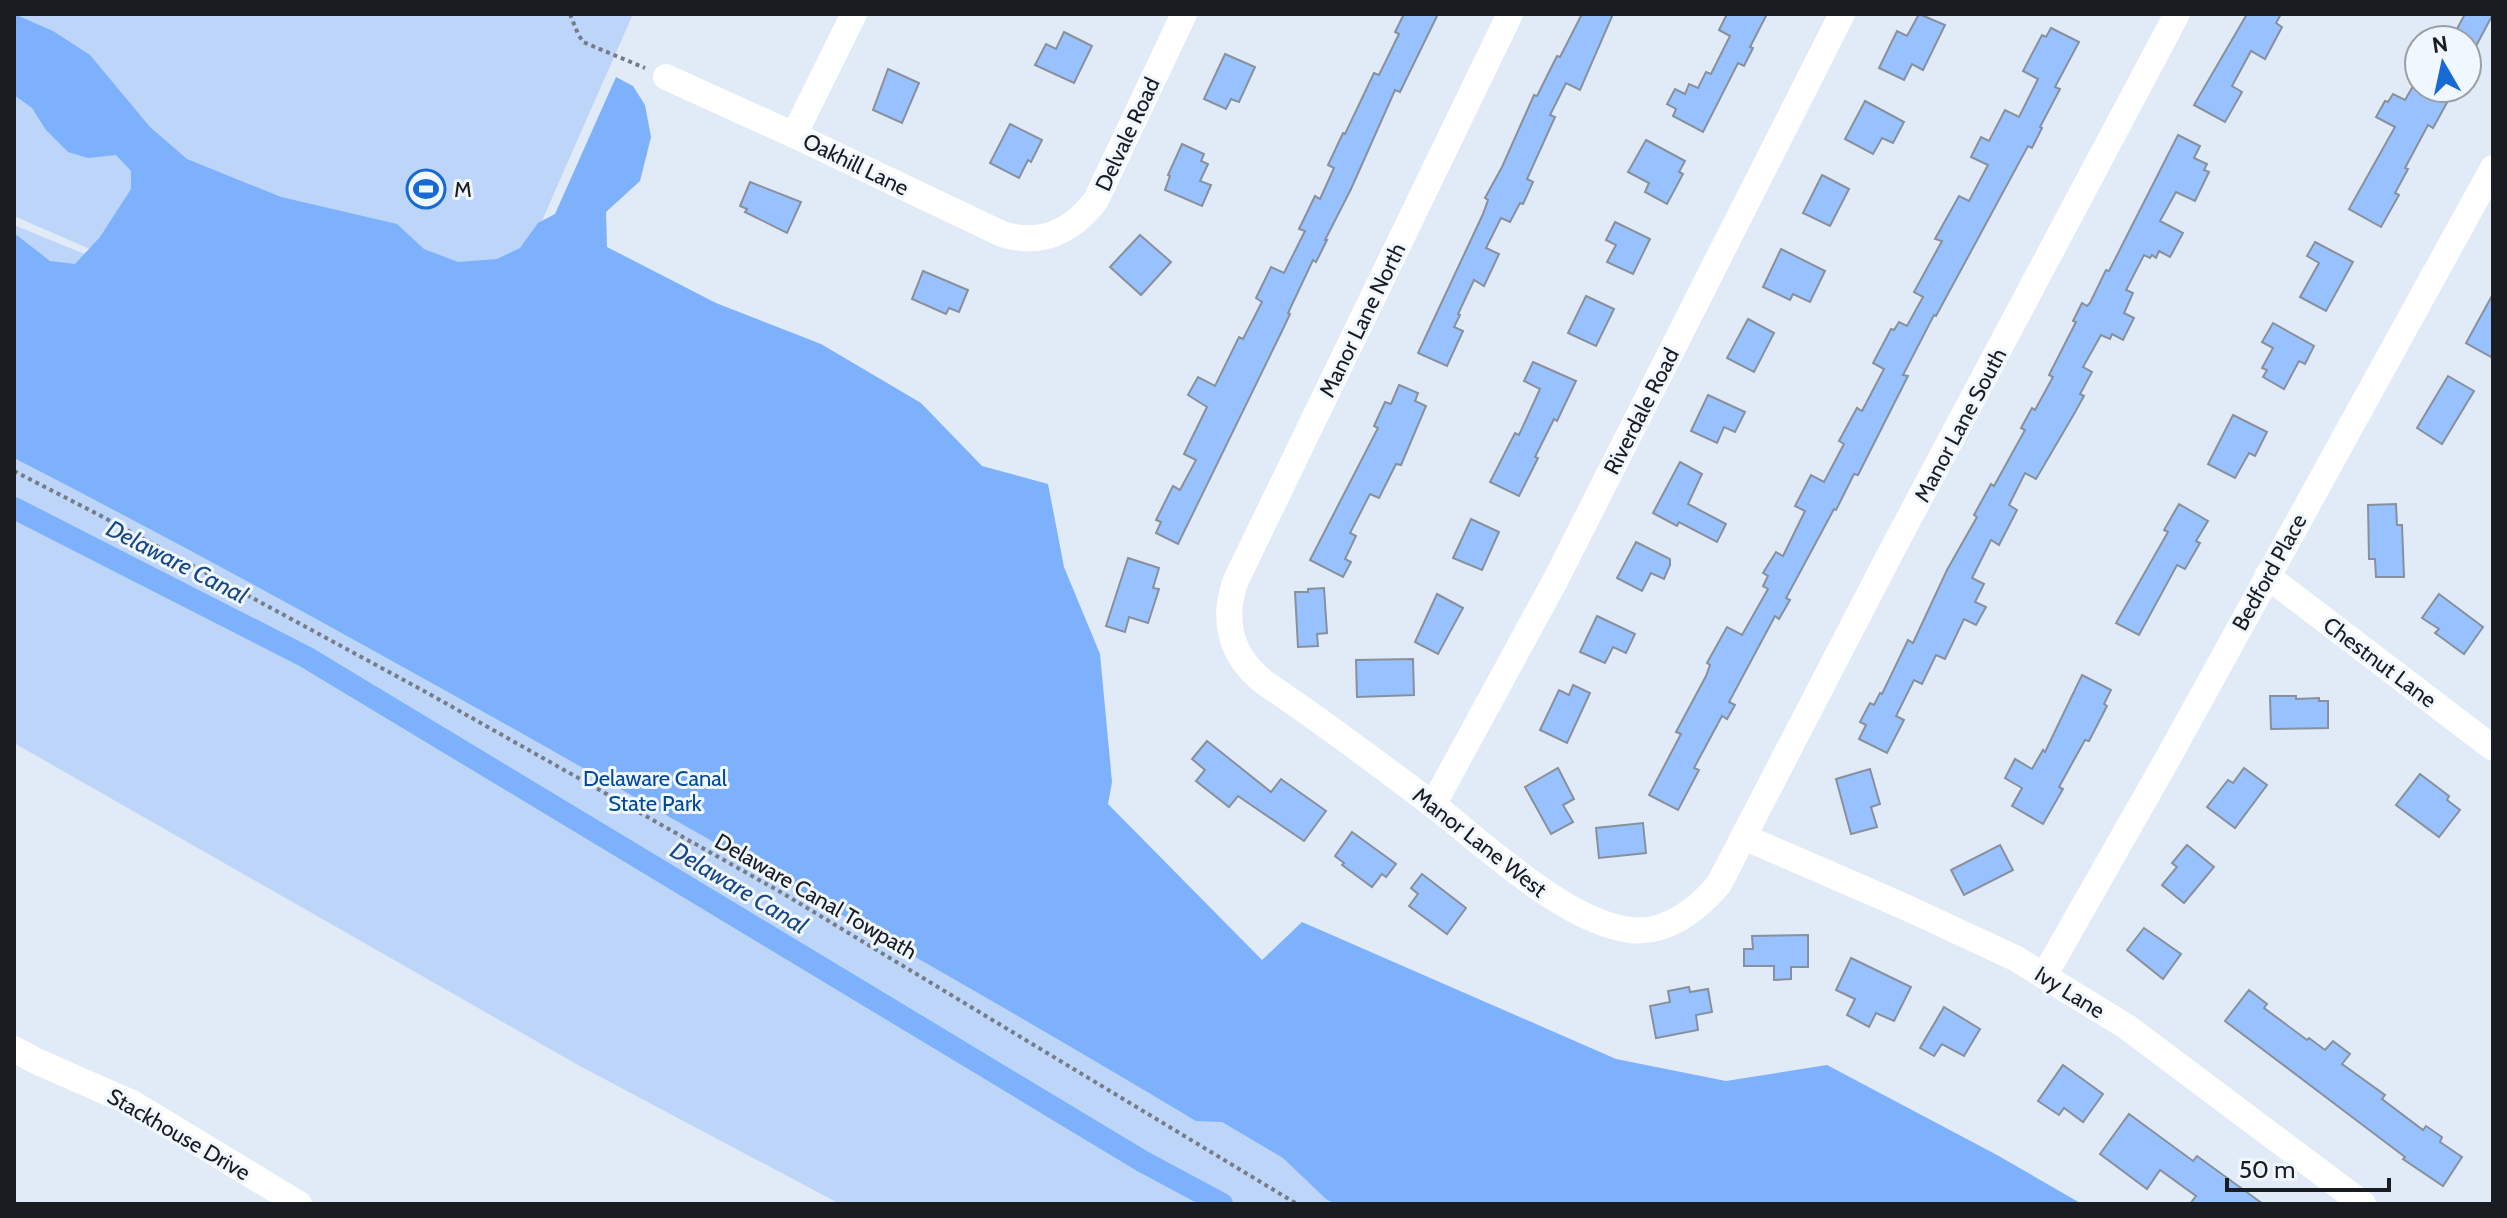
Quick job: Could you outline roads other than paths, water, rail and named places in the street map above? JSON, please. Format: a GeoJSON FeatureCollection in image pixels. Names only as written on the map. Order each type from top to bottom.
{"type":"FeatureCollection","features":[{"type":"Feature","properties":{"kind":"street"},"geometry":{"type":"LineString","coordinates":[[794,135],[854,14]]}},
{"type":"Feature","properties":{"kind":"street","name":"Delvale Road"},"geometry":{"type":"LineString","coordinates":[[1049,236],[1071,226],[1085,215],[1096,200],[1184,14]]}},
{"type":"Feature","properties":{"kind":"street","name":"Manor Lane North"},"geometry":{"type":"LineString","coordinates":[[1229,630],[1229,603],[1236,580],[1510,14]]}},
{"type":"Feature","properties":{"kind":"street","name":"Riverdale Road"},"geometry":{"type":"LineString","coordinates":[[1433,805],[1555,581],[1842,14]]}},
{"type":"Feature","properties":{"kind":"street","name":"Manor Lane South"},"geometry":{"type":"LineString","coordinates":[[1744,837],[1890,554],[2177,14]]}},
{"type":"Feature","properties":{"kind":"street","name":"Oakhill Lane"},"geometry":{"type":"LineString","coordinates":[[666,77],[1002,234],[1028,239],[1049,236]]}},
{"type":"Feature","properties":{"kind":"street","name":"Bedford Place"},"geometry":{"type":"LineString","coordinates":[[2044,976],[2168,758],[2493,168]]}},
{"type":"Feature","properties":{"kind":"street","name":"Chestnut Lane"},"geometry":{"type":"LineString","coordinates":[[2267,576],[2493,748]]}},
{"type":"Feature","properties":{"kind":"street","name":"Manor Lane West"},"geometry":{"type":"LineString","coordinates":[[1229,630],[1237,651],[1255,676],[1433,805],[1555,899],[1604,923],[1631,930],[1658,927],[1690,913],[1719,884],[1744,837]]}},
{"type":"Feature","properties":{"kind":"street","name":"Ivy Lane"},"geometry":{"type":"LineString","coordinates":[[1744,837],[2015,958],[2127,1027],[2363,1204]]}},
{"type":"Feature","properties":{"kind":"street","name":"Stackhouse Drive"},"geometry":{"type":"LineString","coordinates":[[14,1049],[134,1104],[299,1204]]}},
{"type":"Feature","properties":{"kind":"waterway","name":"Delaware Canal"},"geometry":{"type":"LineString","coordinates":[[14,508],[306,657],[1142,1161],[1222,1204]]}},
{"type":"Feature","properties":{"kind":"place","name":"M"},"geometry":{"type":"Point","coordinates":[426,189]}},
{"type":"Feature","properties":{"kind":"park label","name":"Delaware Canal State Park"},"geometry":{"type":"Point","coordinates":[655,790]}}]}
